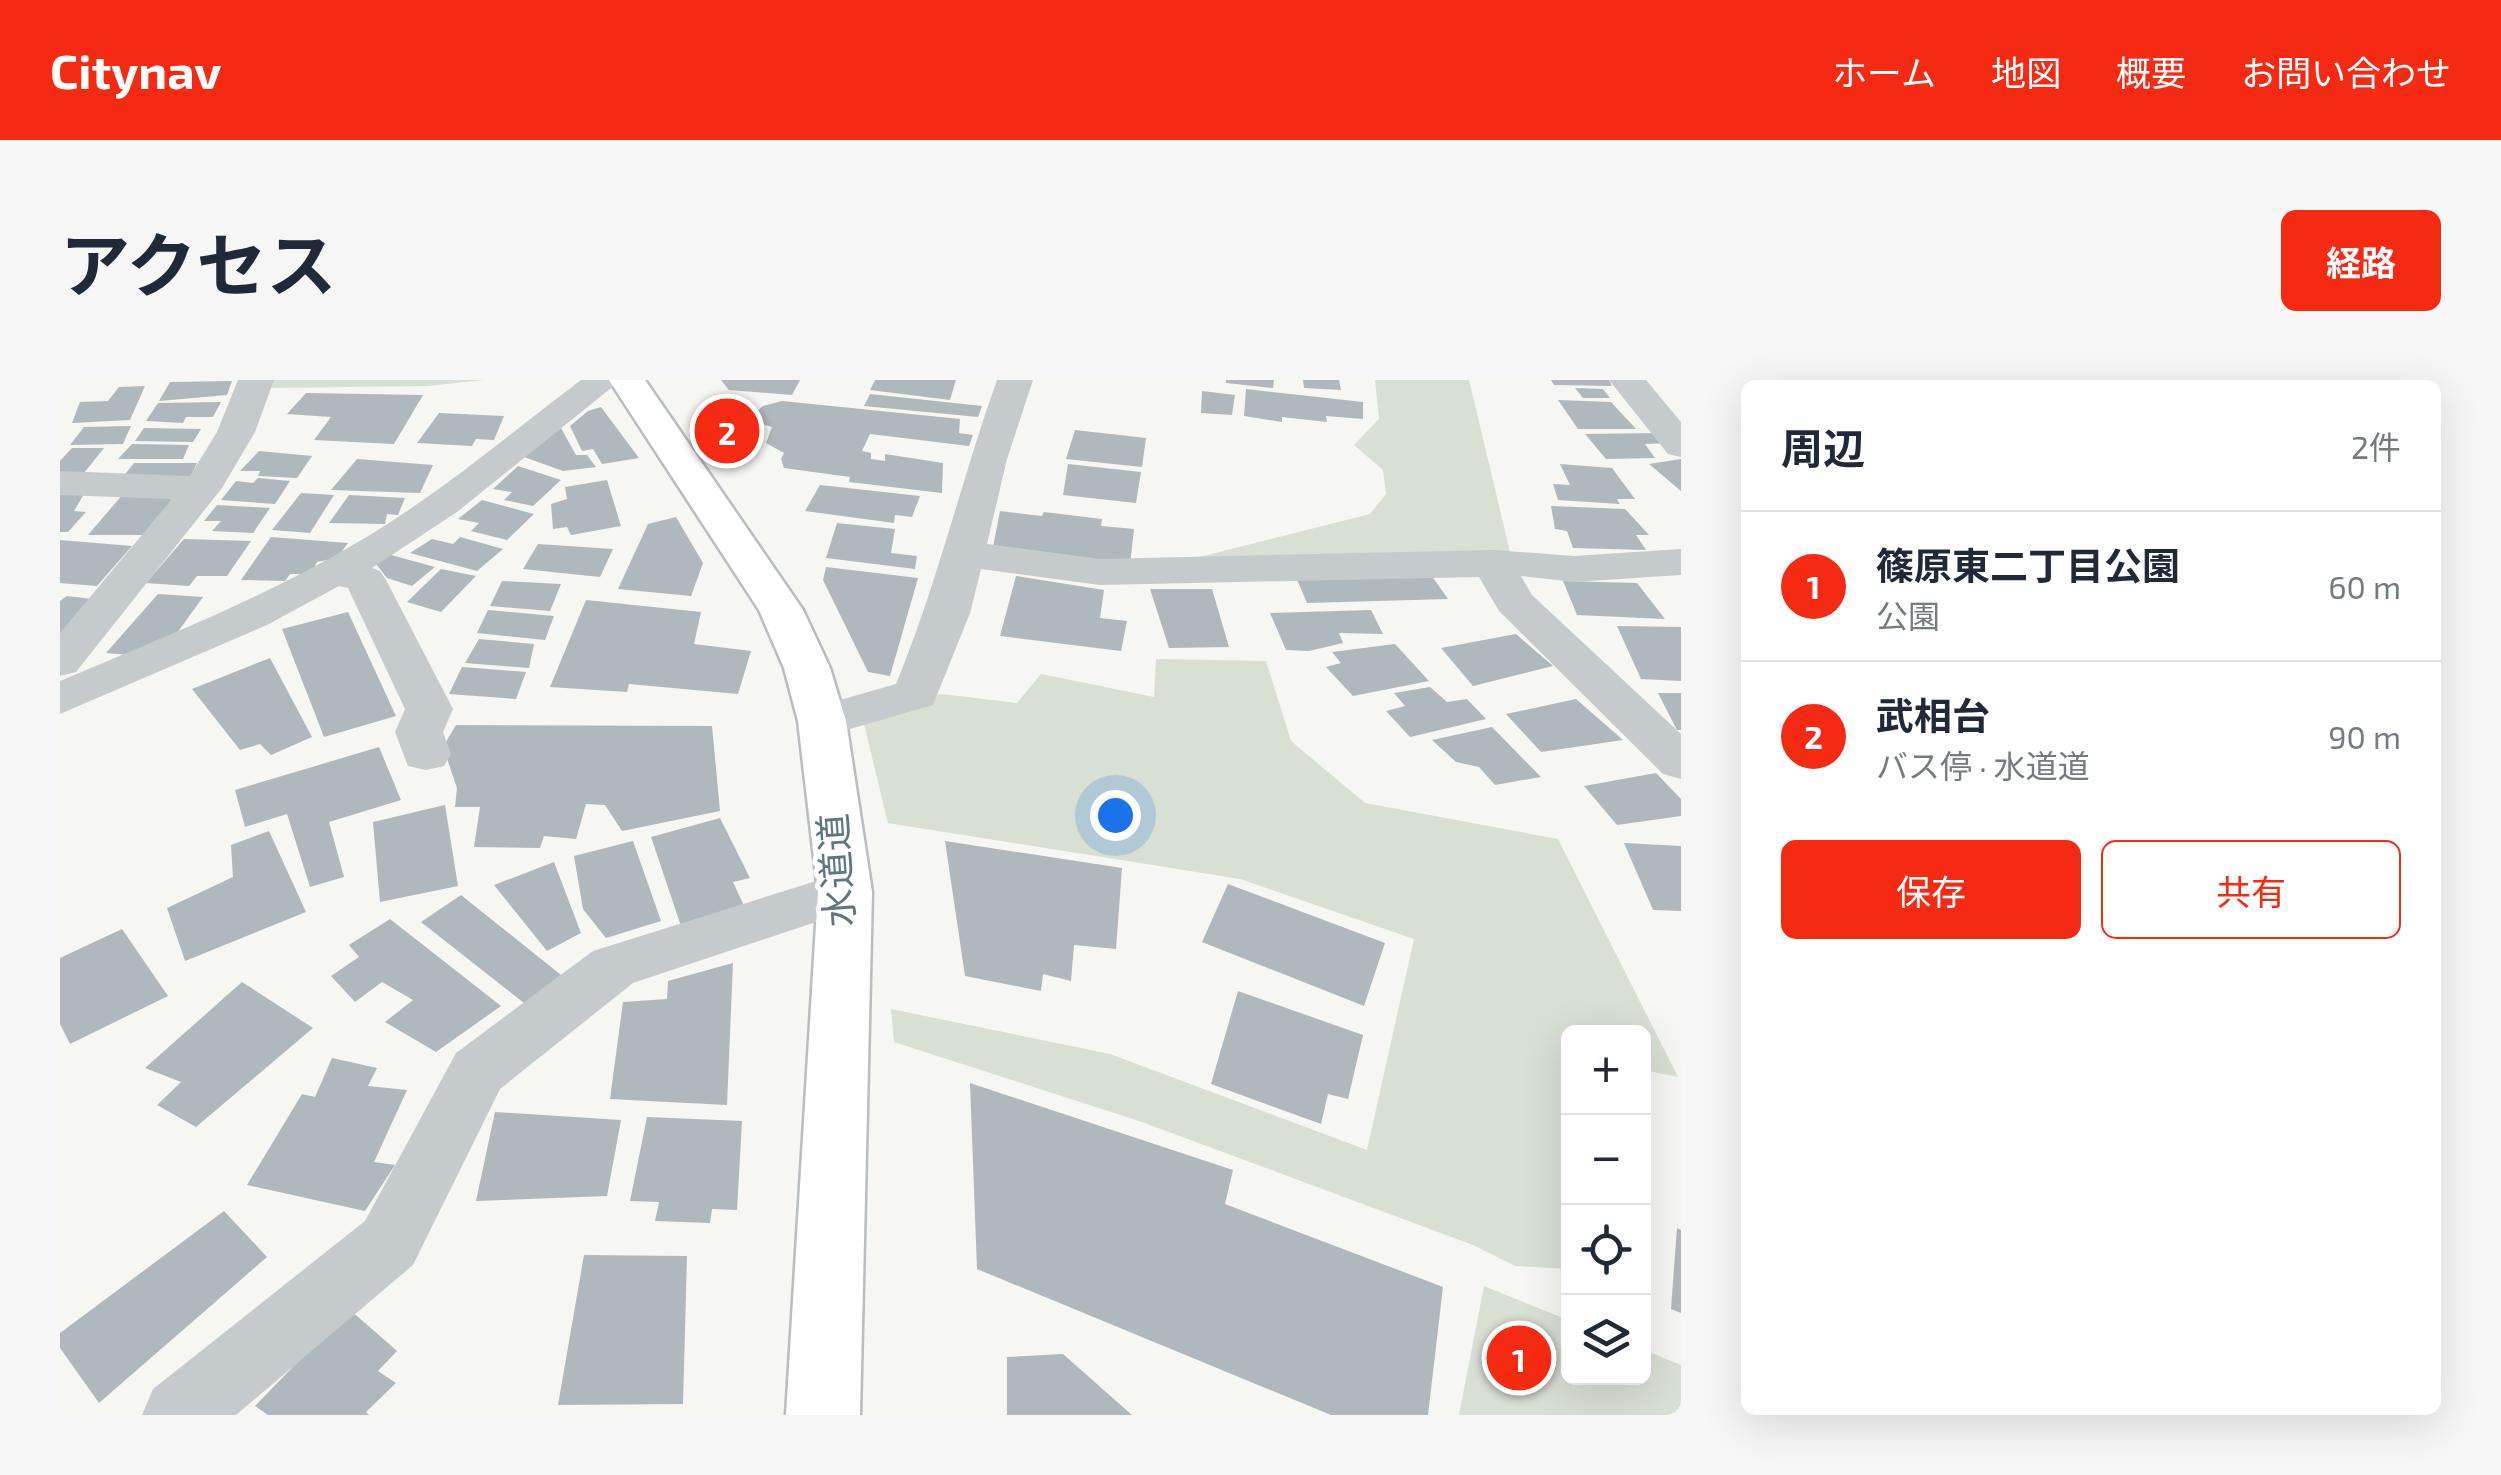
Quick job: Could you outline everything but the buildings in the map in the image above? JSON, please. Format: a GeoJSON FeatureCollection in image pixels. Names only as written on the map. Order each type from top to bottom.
{"type":"FeatureCollection","features":[{"type":"Feature","properties":{"kind":"main road","name":"水道道"},"geometry":{"type":"LineString","coordinates":[[627,380],[782,610],[807,668],[822,721],[845,892],[823,1415]]}},
{"type":"Feature","properties":{"kind":"street"},"geometry":{"type":"LineString","coordinates":[[70,679],[202,488],[236,432],[256,380]]}},
{"type":"Feature","properties":{"kind":"street"},"geometry":{"type":"LineString","coordinates":[[70,679],[251,616],[373,551],[444,504],[604,380]]}},
{"type":"Feature","properties":{"kind":"street"},"geometry":{"type":"LineString","coordinates":[[822,721],[916,694],[948,613],[988,459],[1015,380]]}},
{"type":"Feature","properties":{"kind":"street"},"geometry":{"type":"LineString","coordinates":[[1627,380],[1681,446]]}},
{"type":"Feature","properties":{"kind":"street"},"geometry":{"type":"LineString","coordinates":[[60,483],[202,488]]}},
{"type":"Feature","properties":{"kind":"street"},"geometry":{"type":"LineString","coordinates":[[964,554],[1100,572],[1532,562],[1574,569],[1681,562]]}},
{"type":"Feature","properties":{"kind":"street"},"geometry":{"type":"LineString","coordinates":[[1493,563],[1514,602],[1681,762]]}},
{"type":"Feature","properties":{"kind":"street"},"geometry":{"type":"LineString","coordinates":[[334,571],[365,580],[428,708],[419,732],[426,754]]}},
{"type":"Feature","properties":{"kind":"street"},"geometry":{"type":"LineString","coordinates":[[179,1415],[389,1243],[478,1071],[613,967],[845,892]]}},
{"type":"Feature","properties":{"kind":"shaded area"},"geometry":{"type":"Polygon","coordinates":[[[270,380],[484,380],[427,386],[269,388],[270,380]]]}},
{"type":"Feature","properties":{"kind":"shaded area"},"geometry":{"type":"Polygon","coordinates":[[[1375,380],[1469,380],[1511,556],[1183,561],[1370,514],[1386,494],[1383,470],[1354,445],[1379,419],[1375,380]]]}},
{"type":"Feature","properties":{"kind":"shaded area"},"geometry":{"type":"Polygon","coordinates":[[[1156,659],[1266,661],[1291,741],[1365,803],[1558,839],[1678,1077],[1651,1071],[1651,1025],[1561,1025],[1561,1269],[1515,1266],[1473,1245],[1142,1122],[894,1042],[891,1009],[1110,1054],[1367,1150],[1414,939],[1240,879],[888,823],[863,720],[941,694],[1017,703],[1041,674],[1154,697],[1156,659]]]}},
{"type":"Feature","properties":{"kind":"shaded area"},"geometry":{"type":"Polygon","coordinates":[[[1484,1286],[1561,1317],[1561,1385],[1651,1385],[1651,1353],[1681,1365],[1681,1415],[1459,1415],[1484,1286]]]}},
{"type":"Feature","properties":{"kind":"place","name":"武相台"},"geometry":{"type":"Point","coordinates":[727,431]}},
{"type":"Feature","properties":{"kind":"place","name":"篠原東二丁目公園"},"geometry":{"type":"Point","coordinates":[1519,1358]}}]}
